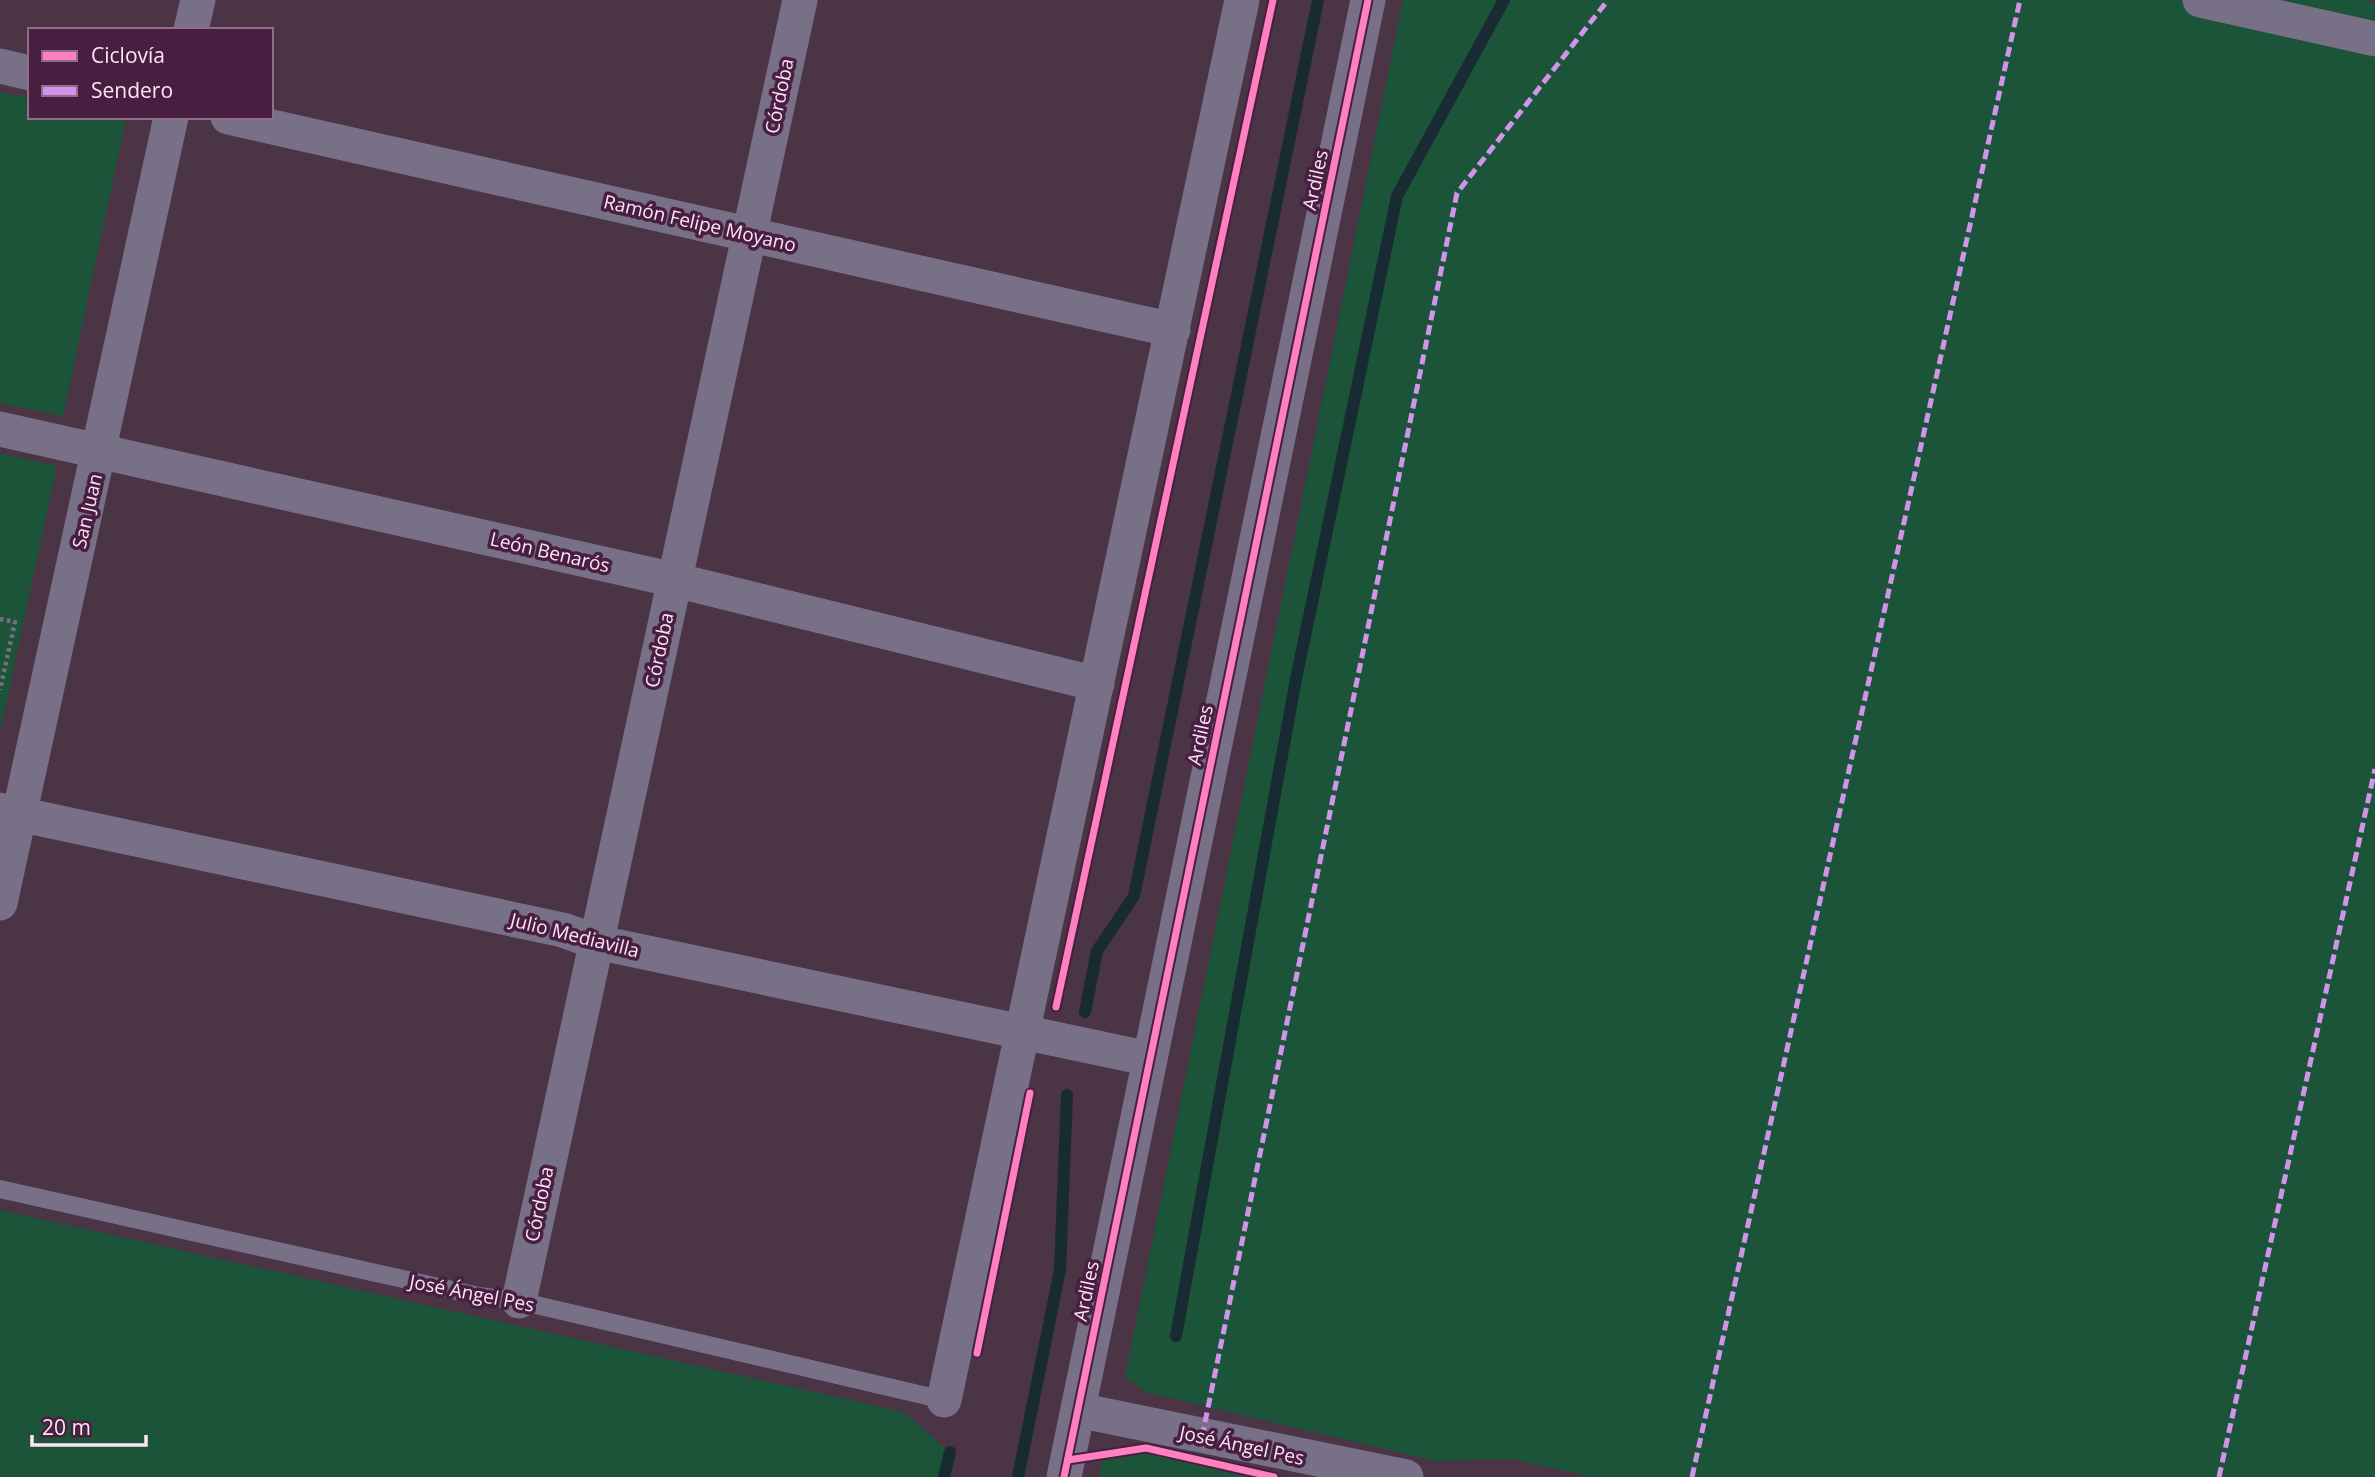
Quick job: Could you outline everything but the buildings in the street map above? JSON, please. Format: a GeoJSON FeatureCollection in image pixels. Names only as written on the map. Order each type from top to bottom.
{"type":"FeatureCollection","features":[{"type":"Feature","properties":{"kind":"street"},"geometry":{"type":"LineString","coordinates":[[191,28],[198,0]]}},
{"type":"Feature","properties":{"kind":"street","name":"Córdoba"},"geometry":{"type":"LineString","coordinates":[[519,1301],[800,0]]}},
{"type":"Feature","properties":{"kind":"street"},"geometry":{"type":"LineString","coordinates":[[944,1400],[1242,0]]}},
{"type":"Feature","properties":{"kind":"street","name":"Ardiles"},"geometry":{"type":"LineString","coordinates":[[1064,1477],[1368,0]]}},
{"type":"Feature","properties":{"kind":"street"},"geometry":{"type":"LineString","coordinates":[[2200,0],[2375,39]]}},
{"type":"Feature","properties":{"kind":"street"},"geometry":{"type":"LineString","coordinates":[[0,66],[28,73]]}},
{"type":"Feature","properties":{"kind":"street","name":"San Juan"},"geometry":{"type":"LineString","coordinates":[[0,903],[9,812],[100,450],[172,119]]}},
{"type":"Feature","properties":{"kind":"street","name":"Ramón Felipe Moyano"},"geometry":{"type":"LineString","coordinates":[[237,119],[1173,330]]}},
{"type":"Feature","properties":{"kind":"street","name":"León Benarós"},"geometry":{"type":"LineString","coordinates":[[0,429],[675,580],[1097,684]]}},
{"type":"Feature","properties":{"kind":"street","name":"Julio Mediavilla"},"geometry":{"type":"LineString","coordinates":[[9,812],[563,930],[596,943],[1150,1059]]}},
{"type":"Feature","properties":{"kind":"street","name":"José Ángel Pes"},"geometry":{"type":"LineString","coordinates":[[1078,1410],[1406,1477]]}},
{"type":"Feature","properties":{"kind":"lane","name":"José Ángel Pes"},"geometry":{"type":"LineString","coordinates":[[0,1189],[479,1296],[519,1301],[944,1400]]}},
{"type":"Feature","properties":{"kind":"path"},"geometry":{"type":"LineString","coordinates":[[0,620],[15,622],[0,690]]}},
{"type":"Feature","properties":{"kind":"green space"},"geometry":{"type":"Polygon","coordinates":[[[1403,0],[2364,0],[2375,3],[2375,1477],[1593,1477],[1511,1459],[1436,1461],[1145,1392],[1125,1376],[1403,0]]]}},
{"type":"Feature","properties":{"kind":"green space"},"geometry":{"type":"Polygon","coordinates":[[[0,92],[28,98],[28,119],[126,119],[63,416],[0,403],[0,92]]]}},
{"type":"Feature","properties":{"kind":"green space"},"geometry":{"type":"Polygon","coordinates":[[[0,453],[57,466],[0,732],[0,453]]]}},
{"type":"Feature","properties":{"kind":"green space"},"geometry":{"type":"Polygon","coordinates":[[[0,1210],[904,1412],[950,1452],[944,1477],[0,1477],[0,1210]]]}},
{"type":"Feature","properties":{"kind":"green space"},"geometry":{"type":"Polygon","coordinates":[[[1105,1447],[1146,1448],[1274,1477],[1099,1477],[1105,1447]]]}},
{"type":"Feature","properties":{"kind":"waterway"},"geometry":{"type":"LineString","coordinates":[[1085,1012],[1097,951],[1134,896],[1318,0]]}},
{"type":"Feature","properties":{"kind":"waterway"},"geometry":{"type":"LineString","coordinates":[[1176,1336],[1296,679],[1397,196],[1504,0]]}},
{"type":"Feature","properties":{"kind":"waterway"},"geometry":{"type":"LineString","coordinates":[[1018,1477],[1060,1270],[1067,1095]]}},
{"type":"Feature","properties":{"kind":"waterway"},"geometry":{"type":"LineString","coordinates":[[944,1477],[950,1452]]}},
{"type":"Feature","properties":{"kind":"marked path"},"geometry":{"type":"LineString","coordinates":[[1202,1437],[1457,193],[1608,0]]}},
{"type":"Feature","properties":{"kind":"marked path"},"geometry":{"type":"LineString","coordinates":[[1692,1477],[2020,0]]}},
{"type":"Feature","properties":{"kind":"marked path"},"geometry":{"type":"LineString","coordinates":[[2219,1477],[2375,769]]}},
{"type":"Feature","properties":{"kind":"cycle path"},"geometry":{"type":"LineString","coordinates":[[1056,1007],[1273,0]]}},
{"type":"Feature","properties":{"kind":"cycle path"},"geometry":{"type":"LineString","coordinates":[[1064,1477],[1368,0]]}},
{"type":"Feature","properties":{"kind":"cycle path"},"geometry":{"type":"LineString","coordinates":[[977,1353],[1030,1093]]}},
{"type":"Feature","properties":{"kind":"cycle path"},"geometry":{"type":"LineString","coordinates":[[1068,1460],[1146,1448],[1274,1477]]}}]}
